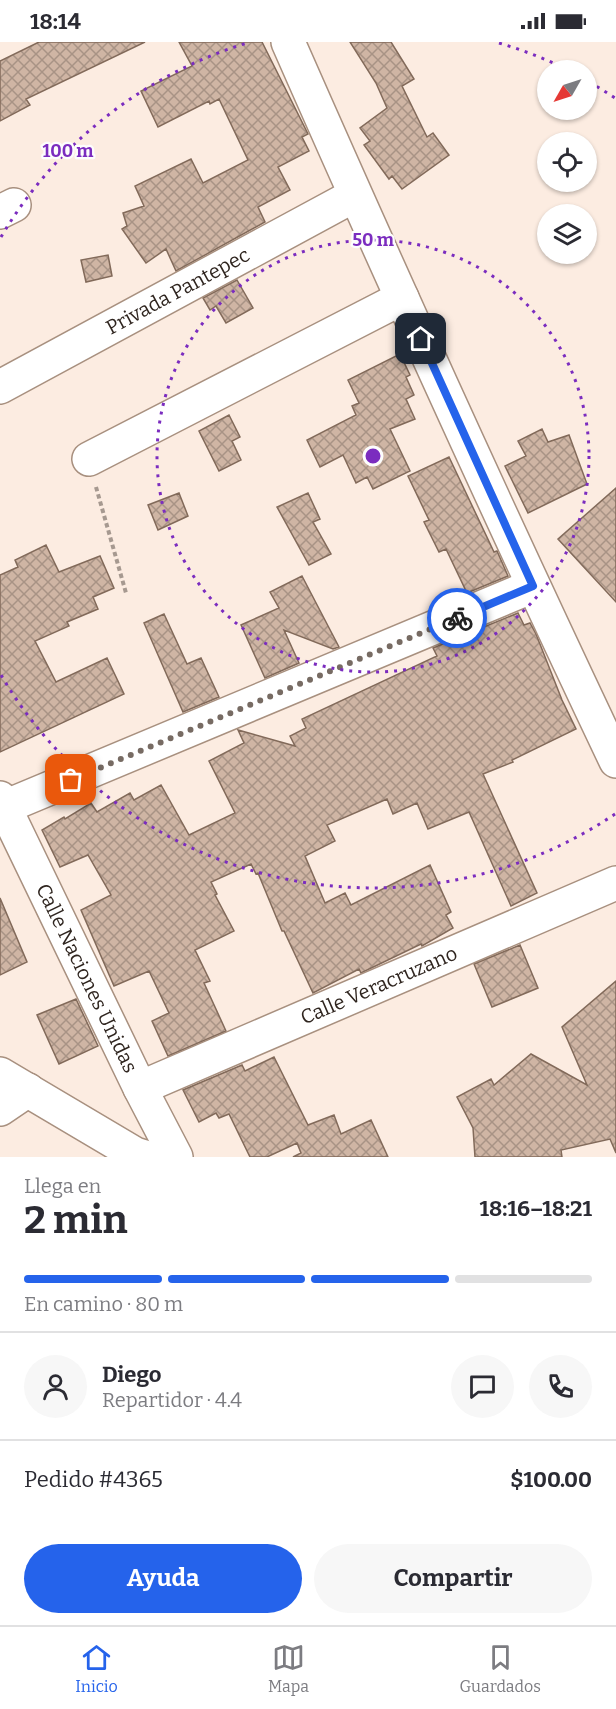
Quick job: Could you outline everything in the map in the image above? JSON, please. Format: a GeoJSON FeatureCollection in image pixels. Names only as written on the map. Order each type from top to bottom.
{"type":"FeatureCollection","features":[{"type":"Feature","properties":{"kind":"street"},"geometry":{"type":"LineString","coordinates":[[288,42],[533,586],[616,761]]}},
{"type":"Feature","properties":{"kind":"street","name":"Privada Pantepec"},"geometry":{"type":"LineString","coordinates":[[0,387],[355,195]]}},
{"type":"Feature","properties":{"kind":"street"},"geometry":{"type":"LineString","coordinates":[[88,459],[402,298]]}},
{"type":"Feature","properties":{"kind":"street"},"geometry":{"type":"LineString","coordinates":[[2,805],[533,586]]}},
{"type":"Feature","properties":{"kind":"street","name":"Calle Naciones Unidas"},"geometry":{"type":"LineString","coordinates":[[2,805],[140,1089],[176,1157]]}},
{"type":"Feature","properties":{"kind":"street","name":"Calle Veracruzano"},"geometry":{"type":"LineString","coordinates":[[140,1089],[616,883]]}},
{"type":"Feature","properties":{"kind":"street"},"geometry":{"type":"LineString","coordinates":[[0,1074],[135,1154],[145,1157]]}},
{"type":"Feature","properties":{"kind":"street"},"geometry":{"type":"LineString","coordinates":[[0,1109],[28,1090]]}},
{"type":"Feature","properties":{"kind":"path"},"geometry":{"type":"LineString","coordinates":[[88,459],[126,593]]}},
{"type":"Feature","properties":{"kind":"building"},"geometry":{"type":"Polygon","coordinates":[[[39,42],[145,42],[26,99],[30,105],[0,121],[0,61],[39,42]]]}},
{"type":"Feature","properties":{"kind":"building"},"geometry":{"type":"Polygon","coordinates":[[[179,42],[262,42],[308,134],[302,137],[309,151],[278,167],[290,190],[258,207],[265,222],[176,271],[166,249],[146,263],[122,229],[127,226],[123,213],[144,206],[135,186],[191,159],[203,183],[248,160],[219,99],[210,104],[209,101],[158,127],[141,91],[192,66],[179,42]]]}},
{"type":"Feature","properties":{"kind":"building"},"geometry":{"type":"Polygon","coordinates":[[[350,42],[391,42],[414,79],[402,86],[427,137],[433,133],[449,155],[402,189],[392,176],[389,179],[364,145],[370,141],[360,128],[387,108],[376,83],[350,42]]]}},
{"type":"Feature","properties":{"kind":"building"},"geometry":{"type":"Polygon","coordinates":[[[108,255],[112,276],[86,282],[81,260],[108,255]]]}},
{"type":"Feature","properties":{"kind":"building"},"geometry":{"type":"Polygon","coordinates":[[[237,280],[253,308],[226,323],[216,306],[210,310],[203,298],[237,280]]]}},
{"type":"Feature","properties":{"kind":"building"},"geometry":{"type":"Polygon","coordinates":[[[400,354],[410,375],[406,377],[414,395],[406,399],[415,419],[390,429],[410,471],[373,489],[367,477],[356,483],[343,455],[320,467],[307,440],[356,415],[352,406],[359,403],[348,380],[400,354]]]}},
{"type":"Feature","properties":{"kind":"building"},"geometry":{"type":"Polygon","coordinates":[[[229,415],[240,437],[232,441],[241,460],[219,471],[199,431],[229,415]]]}},
{"type":"Feature","properties":{"kind":"building"},"geometry":{"type":"Polygon","coordinates":[[[542,429],[548,442],[569,435],[587,484],[528,513],[505,466],[526,456],[518,441],[542,429]]]}},
{"type":"Feature","properties":{"kind":"building"},"geometry":{"type":"Polygon","coordinates":[[[449,457],[494,552],[497,551],[508,576],[467,593],[446,549],[439,552],[424,522],[429,520],[408,476],[449,457]]]}},
{"type":"Feature","properties":{"kind":"building"},"geometry":{"type":"Polygon","coordinates":[[[616,488],[616,602],[558,539],[616,488]]]}},
{"type":"Feature","properties":{"kind":"building"},"geometry":{"type":"Polygon","coordinates":[[[179,493],[188,516],[158,530],[148,505],[179,493]]]}},
{"type":"Feature","properties":{"kind":"building"},"geometry":{"type":"Polygon","coordinates":[[[308,493],[320,519],[313,522],[331,554],[309,565],[277,507],[308,493]]]}},
{"type":"Feature","properties":{"kind":"building"},"geometry":{"type":"Polygon","coordinates":[[[46,545],[59,572],[100,556],[114,588],[93,597],[98,609],[67,622],[69,626],[35,641],[56,682],[107,658],[124,694],[0,752],[0,575],[18,567],[15,560],[46,545]]]}},
{"type":"Feature","properties":{"kind":"building"},"geometry":{"type":"Polygon","coordinates":[[[302,576],[339,647],[333,649],[284,630],[299,663],[265,678],[241,625],[279,608],[270,592],[302,576]]]}},
{"type":"Feature","properties":{"kind":"building"},"geometry":{"type":"Polygon","coordinates":[[[518,613],[524,625],[530,623],[536,634],[576,729],[512,760],[513,762],[483,774],[537,893],[511,906],[469,812],[428,829],[417,803],[393,814],[387,799],[327,825],[335,841],[305,856],[325,903],[345,893],[351,905],[430,865],[451,912],[446,915],[453,928],[422,946],[421,944],[361,973],[359,969],[313,993],[282,931],[258,873],[256,874],[251,864],[211,882],[217,894],[215,895],[234,931],[195,950],[210,981],[204,983],[226,1031],[168,1056],[152,1021],[169,1013],[149,971],[114,986],[81,910],[111,895],[88,855],[60,867],[42,830],[91,803],[97,812],[130,793],[134,800],[161,785],[189,835],[235,813],[209,761],[244,743],[238,730],[295,746],[290,736],[306,728],[302,719],[437,656],[433,648],[518,613]]]}},
{"type":"Feature","properties":{"kind":"building"},"geometry":{"type":"Polygon","coordinates":[[[164,614],[187,664],[201,658],[219,697],[183,712],[144,623],[164,614]]]}},
{"type":"Feature","properties":{"kind":"building"},"geometry":{"type":"Polygon","coordinates":[[[0,898],[27,962],[0,975],[0,898]]]}},
{"type":"Feature","properties":{"kind":"building"},"geometry":{"type":"Polygon","coordinates":[[[520,945],[538,988],[492,1007],[474,964],[520,945]]]}},
{"type":"Feature","properties":{"kind":"building"},"geometry":{"type":"Polygon","coordinates":[[[616,981],[616,1153],[610,1139],[561,1150],[562,1157],[475,1157],[473,1128],[457,1097],[491,1079],[494,1085],[531,1054],[587,1085],[562,1027],[616,981]]]}},
{"type":"Feature","properties":{"kind":"building"},"geometry":{"type":"Polygon","coordinates":[[[76,999],[98,1046],[59,1064],[37,1015],[76,999]]]}},
{"type":"Feature","properties":{"kind":"building"},"geometry":{"type":"Polygon","coordinates":[[[274,1057],[308,1125],[334,1115],[341,1134],[371,1120],[388,1157],[293,1157],[301,1153],[297,1143],[267,1157],[250,1157],[229,1114],[219,1118],[216,1113],[199,1122],[183,1090],[242,1065],[245,1071],[274,1057]]]}},
{"type":"Feature","properties":{"kind":"way so far"},"geometry":{"type":"LineString","coordinates":[[71,780],[457,618]]}},
{"type":"Feature","properties":{"kind":"route"},"geometry":{"type":"LineString","coordinates":[[421,339],[533,586],[457,618]]}}]}
